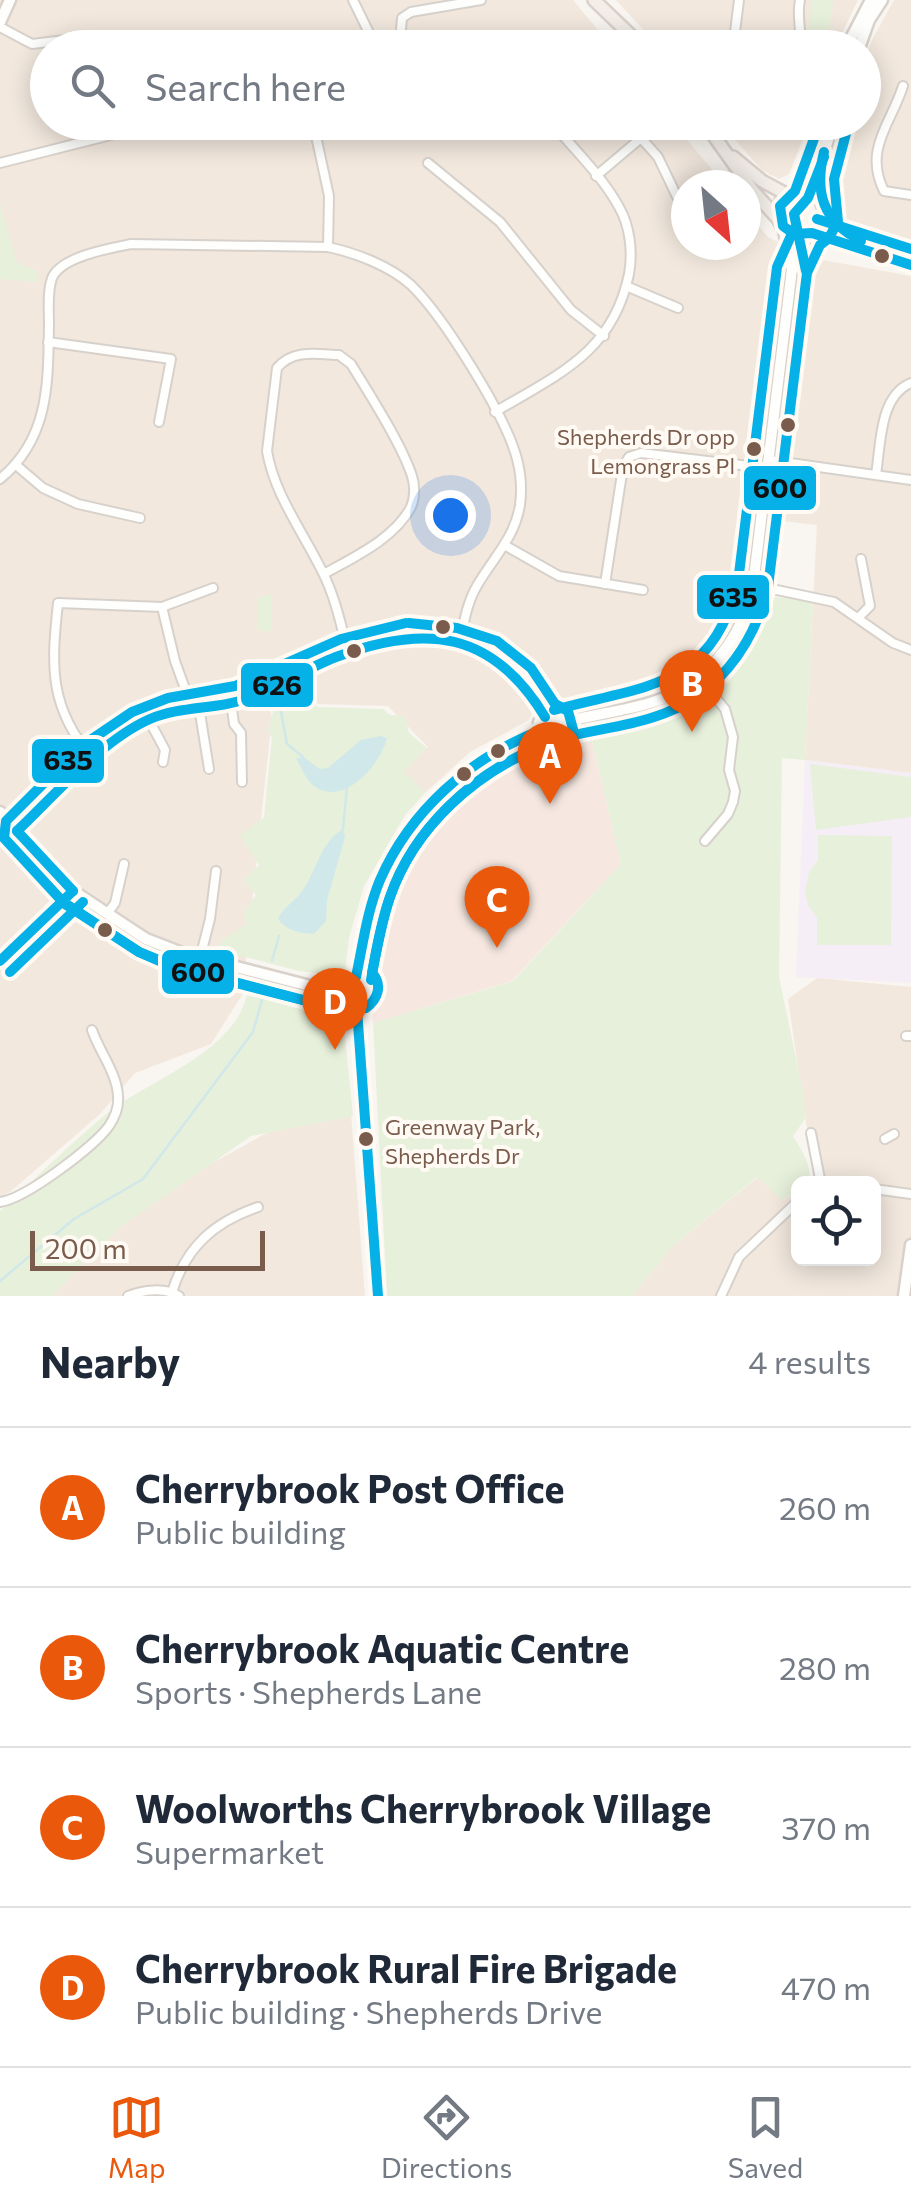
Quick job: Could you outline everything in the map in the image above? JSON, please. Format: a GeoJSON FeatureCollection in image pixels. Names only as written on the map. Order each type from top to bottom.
{"type":"FeatureCollection","features":[{"type":"Feature","properties":{"kind":"main road"},"geometry":{"type":"LineString","coordinates":[[0,25],[10,0]]}},
{"type":"Feature","properties":{"kind":"main road"},"geometry":{"type":"LineString","coordinates":[[594,0],[625,30]]}},
{"type":"Feature","properties":{"kind":"main road"},"geometry":{"type":"LineString","coordinates":[[855,30],[871,0]]}},
{"type":"Feature","properties":{"kind":"main road"},"geometry":{"type":"LineString","coordinates":[[865,30],[882,0]]}},
{"type":"Feature","properties":{"kind":"main road"},"geometry":{"type":"LineString","coordinates":[[718,140],[740,175],[794,234],[810,234],[911,266]]}},
{"type":"Feature","properties":{"kind":"main road"},"geometry":{"type":"LineString","coordinates":[[558,724],[659,700],[699,678],[734,636],[744,616],[753,585],[792,269],[780,206],[792,193],[813,140]]}},
{"type":"Feature","properties":{"kind":"main road"},"geometry":{"type":"LineString","coordinates":[[828,140],[818,197],[824,210],[854,238],[911,258]]}},
{"type":"Feature","properties":{"kind":"main road"},"geometry":{"type":"LineString","coordinates":[[730,155],[762,181],[792,193],[807,191],[818,197]]}},
{"type":"Feature","properties":{"kind":"main road"},"geometry":{"type":"LineString","coordinates":[[792,269],[810,234],[822,224],[824,210]]}},
{"type":"Feature","properties":{"kind":"main road"},"geometry":{"type":"LineString","coordinates":[[539,731],[539,722],[545,717],[558,724]]}},
{"type":"Feature","properties":{"kind":"main road"},"geometry":{"type":"LineString","coordinates":[[539,731],[553,735],[558,724]]}},
{"type":"Feature","properties":{"kind":"main road"},"geometry":{"type":"LineString","coordinates":[[356,977],[376,893],[386,867],[413,825],[444,791],[483,758],[539,731]]}},
{"type":"Feature","properties":{"kind":"main road"},"geometry":{"type":"LineString","coordinates":[[0,812],[73,891],[159,946],[314,987],[344,987]]}},
{"type":"Feature","properties":{"kind":"main road"},"geometry":{"type":"LineString","coordinates":[[344,987],[349,978],[356,977]]}},
{"type":"Feature","properties":{"kind":"main road"},"geometry":{"type":"LineString","coordinates":[[356,977],[364,986],[356,996],[378,1296]]}},
{"type":"Feature","properties":{"kind":"main road"},"geometry":{"type":"LineString","coordinates":[[344,987],[348,994],[356,996]]}},
{"type":"Feature","properties":{"kind":"main road"},"geometry":{"type":"LineString","coordinates":[[904,1296],[911,1245]]}},
{"type":"Feature","properties":{"kind":"street"},"geometry":{"type":"LineString","coordinates":[[353,0],[368,30]]}},
{"type":"Feature","properties":{"kind":"street"},"geometry":{"type":"LineString","coordinates":[[401,30],[402,18],[410,12],[481,0]]}},
{"type":"Feature","properties":{"kind":"street"},"geometry":{"type":"LineString","coordinates":[[736,30],[740,0]]}},
{"type":"Feature","properties":{"kind":"street"},"geometry":{"type":"LineString","coordinates":[[800,0],[797,13],[800,30]]}},
{"type":"Feature","properties":{"kind":"street"},"geometry":{"type":"LineString","coordinates":[[0,25],[30,43]]}},
{"type":"Feature","properties":{"kind":"street"},"geometry":{"type":"LineString","coordinates":[[881,136],[903,86]]}},
{"type":"Feature","properties":{"kind":"street"},"geometry":{"type":"LineString","coordinates":[[898,103],[911,105]]}},
{"type":"Feature","properties":{"kind":"street"},"geometry":{"type":"LineString","coordinates":[[0,163],[91,140]]}},
{"type":"Feature","properties":{"kind":"street"},"geometry":{"type":"LineString","coordinates":[[317,140],[329,196],[328,247]]}},
{"type":"Feature","properties":{"kind":"street"},"geometry":{"type":"LineString","coordinates":[[495,412],[585,356],[613,324],[626,286],[630,265],[626,224],[618,205],[566,140]]}},
{"type":"Feature","properties":{"kind":"street"},"geometry":{"type":"LineString","coordinates":[[596,176],[639,140]]}},
{"type":"Feature","properties":{"kind":"street"},"geometry":{"type":"LineString","coordinates":[[643,140],[658,157],[671,184]]}},
{"type":"Feature","properties":{"kind":"street"},"geometry":{"type":"LineString","coordinates":[[879,140],[880,184],[884,191],[911,194]]}},
{"type":"Feature","properties":{"kind":"street"},"geometry":{"type":"LineString","coordinates":[[428,163],[500,222],[571,310],[604,336]]}},
{"type":"Feature","properties":{"kind":"street"},"geometry":{"type":"LineString","coordinates":[[0,479],[16,465],[35,437],[45,407],[49,304],[54,276],[65,266],[94,252],[131,244],[328,247],[374,262],[408,282],[441,318],[511,442],[521,482],[516,522],[506,546],[471,597],[460,642]]}},
{"type":"Feature","properties":{"kind":"street"},"geometry":{"type":"LineString","coordinates":[[626,286],[678,308]]}},
{"type":"Feature","properties":{"kind":"street"},"geometry":{"type":"LineString","coordinates":[[48,342],[170,358],[159,422]]}},
{"type":"Feature","properties":{"kind":"street"},"geometry":{"type":"LineString","coordinates":[[324,574],[378,543],[411,506],[414,492],[404,458],[351,364],[340,355],[298,354],[285,359],[277,368],[267,451],[277,486],[324,574],[348,652]]}},
{"type":"Feature","properties":{"kind":"street"},"geometry":{"type":"LineString","coordinates":[[876,474],[888,406],[896,393],[911,383]]}},
{"type":"Feature","properties":{"kind":"street"},"geometry":{"type":"LineString","coordinates":[[747,481],[751,451]]}},
{"type":"Feature","properties":{"kind":"street"},"geometry":{"type":"LineString","coordinates":[[604,584],[623,467],[629,457],[641,453],[749,466]]}},
{"type":"Feature","properties":{"kind":"street"},"geometry":{"type":"LineString","coordinates":[[769,460],[911,480]]}},
{"type":"Feature","properties":{"kind":"street"},"geometry":{"type":"LineString","coordinates":[[16,465],[43,488],[78,504],[140,518]]}},
{"type":"Feature","properties":{"kind":"street"},"geometry":{"type":"LineString","coordinates":[[506,546],[559,576],[643,590]]}},
{"type":"Feature","properties":{"kind":"street"},"geometry":{"type":"LineString","coordinates":[[859,616],[870,606],[861,558]]}},
{"type":"Feature","properties":{"kind":"street"},"geometry":{"type":"LineString","coordinates":[[753,585],[834,602],[893,643],[911,650]]}},
{"type":"Feature","properties":{"kind":"street"},"geometry":{"type":"LineString","coordinates":[[93,759],[69,728],[56,687],[52,660],[58,603],[162,607],[212,588]]}},
{"type":"Feature","properties":{"kind":"street"},"geometry":{"type":"LineString","coordinates":[[162,607],[175,661],[195,708],[209,769]]}},
{"type":"Feature","properties":{"kind":"street"},"geometry":{"type":"LineString","coordinates":[[17,831],[93,759],[148,720],[246,700],[348,652],[408,638],[460,642],[485,650],[519,676],[545,717]]}},
{"type":"Feature","properties":{"kind":"street"},"geometry":{"type":"LineString","coordinates":[[699,678],[725,709],[732,737],[730,770],[734,791],[728,814],[705,841]]}},
{"type":"Feature","properties":{"kind":"street"},"geometry":{"type":"LineString","coordinates":[[231,702],[234,724],[241,733],[242,782]]}},
{"type":"Feature","properties":{"kind":"street"},"geometry":{"type":"LineString","coordinates":[[148,720],[166,750],[163,762]]}},
{"type":"Feature","properties":{"kind":"street"},"geometry":{"type":"LineString","coordinates":[[107,914],[115,903],[124,864]]}},
{"type":"Feature","properties":{"kind":"street"},"geometry":{"type":"LineString","coordinates":[[200,958],[216,871]]}},
{"type":"Feature","properties":{"kind":"street"},"geometry":{"type":"LineString","coordinates":[[0,960],[73,891]]}},
{"type":"Feature","properties":{"kind":"street"},"geometry":{"type":"LineString","coordinates":[[0,1202],[19,1198],[34,1188],[112,1123],[118,1109],[115,1080],[92,1030]]}},
{"type":"Feature","properties":{"kind":"street"},"geometry":{"type":"LineString","coordinates":[[811,1133],[819,1176]]}},
{"type":"Feature","properties":{"kind":"street"},"geometry":{"type":"LineString","coordinates":[[881,1190],[911,1194]]}},
{"type":"Feature","properties":{"kind":"street"},"geometry":{"type":"LineString","coordinates":[[128,1296],[153,1291],[175,1294],[189,1250],[234,1215],[258,1207]]}},
{"type":"Feature","properties":{"kind":"street"},"geometry":{"type":"LineString","coordinates":[[721,1296],[739,1257],[791,1208]]}},
{"type":"Feature","properties":{"kind":"shaded area"},"geometry":{"type":"Polygon","coordinates":[[[0,0],[573,0],[598,30],[30,30],[30,140],[687,140],[712,170],[671,170],[671,260],[761,260],[761,229],[768,237],[806,257],[911,276],[911,773],[805,760],[817,525],[750,517],[741,586],[733,612],[708,651],[686,672],[652,690],[561,710],[552,706],[532,713],[529,720],[470,752],[425,793],[403,771],[428,747],[388,706],[318,704],[305,677],[266,694],[272,717],[242,995],[211,1044],[135,1073],[100,1114],[0,1197],[0,0]]]}},
{"type":"Feature","properties":{"kind":"shaded area"},"geometry":{"type":"Polygon","coordinates":[[[616,0],[858,0],[844,30],[643,30],[616,0]]]}},
{"type":"Feature","properties":{"kind":"shaded area"},"geometry":{"type":"Polygon","coordinates":[[[894,0],[911,0],[911,248],[868,235],[848,223],[836,207],[829,186],[840,140],[881,140],[881,30],[878,30],[894,0]]]}},
{"type":"Feature","properties":{"kind":"shaded area"},"geometry":{"type":"Polygon","coordinates":[[[735,140],[802,140],[789,174],[779,179],[762,170],[735,140]]]}},
{"type":"Feature","properties":{"kind":"shaded area"},"geometry":{"type":"Polygon","coordinates":[[[589,728],[621,864],[512,981],[373,1023],[371,961],[378,926],[400,870],[428,826],[467,785],[495,765],[566,733],[589,728]]]}},
{"type":"Feature","properties":{"kind":"shaded area"},"geometry":{"type":"Polygon","coordinates":[[[805,760],[911,773],[911,983],[796,977],[805,760]]]}},
{"type":"Feature","properties":{"kind":"shaded area"},"geometry":{"type":"Polygon","coordinates":[[[817,978],[911,987],[911,1296],[632,1296],[674,1245],[758,1177],[782,1200],[791,1196],[791,1266],[881,1266],[881,1176],[814,1176],[788,999],[817,978]]]}},
{"type":"Feature","properties":{"kind":"shaded area"},"geometry":{"type":"Polygon","coordinates":[[[350,1100],[365,1296],[37,1296],[129,1209],[274,1129],[350,1100]]]}},
{"type":"Feature","properties":{"kind":"green space"},"geometry":{"type":"Polygon","coordinates":[[[812,0],[833,0],[829,30],[808,30],[812,0]]]}},
{"type":"Feature","properties":{"kind":"green space"},"geometry":{"type":"Polygon","coordinates":[[[0,204],[17,263],[38,271],[37,282],[0,279],[0,204]]]}},
{"type":"Feature","properties":{"kind":"green space"},"geometry":{"type":"Polygon","coordinates":[[[271,594],[271,631],[257,631],[258,598],[271,594]]]}},
{"type":"Feature","properties":{"kind":"green space"},"geometry":{"type":"Polygon","coordinates":[[[765,596],[813,601],[805,760],[782,758],[779,977],[804,1097],[805,1119],[793,1136],[808,1164],[809,1176],[791,1176],[791,1194],[782,1200],[757,1177],[674,1245],[632,1296],[387,1296],[373,1023],[513,981],[621,864],[589,728],[650,713],[700,690],[738,654],[765,596]]]}},
{"type":"Feature","properties":{"kind":"green space"},"geometry":{"type":"Polygon","coordinates":[[[304,679],[317,707],[383,709],[390,715],[405,716],[409,733],[427,748],[404,771],[425,793],[405,815],[364,886],[349,938],[345,970],[340,976],[299,971],[218,950],[222,940],[247,924],[243,914],[256,895],[243,880],[259,865],[240,836],[264,817],[272,738],[268,730],[273,712],[269,694],[304,679]]]}},
{"type":"Feature","properties":{"kind":"green space"},"geometry":{"type":"Polygon","coordinates":[[[810,764],[911,777],[911,817],[816,830],[810,764]]]}},
{"type":"Feature","properties":{"kind":"green space"},"geometry":{"type":"Polygon","coordinates":[[[818,835],[892,836],[891,945],[817,945],[817,918],[805,892],[809,872],[818,860],[818,835]]]}},
{"type":"Feature","properties":{"kind":"green space"},"geometry":{"type":"Polygon","coordinates":[[[248,987],[342,1007],[353,1116],[251,1136],[119,1228],[52,1296],[0,1296],[0,1211],[109,1112],[213,1045],[242,1009],[248,987]]]}},
{"type":"Feature","properties":{"kind":"water"},"geometry":{"type":"Polygon","coordinates":[[[387,738],[369,770],[360,780],[338,791],[314,786],[296,758],[303,757],[320,769],[328,768],[361,740],[387,738]]]}},
{"type":"Feature","properties":{"kind":"water"},"geometry":{"type":"Polygon","coordinates":[[[343,829],[345,837],[327,900],[326,921],[314,934],[289,929],[278,919],[280,915],[305,887],[328,843],[343,829]]]}},
{"type":"Feature","properties":{"kind":"waterway"},"geometry":{"type":"LineString","coordinates":[[278,696],[287,744],[303,757]]}},
{"type":"Feature","properties":{"kind":"waterway"},"geometry":{"type":"LineString","coordinates":[[343,829],[347,787]]}},
{"type":"Feature","properties":{"kind":"waterway"},"geometry":{"type":"LineString","coordinates":[[272,961],[279,936]]}},
{"type":"Feature","properties":{"kind":"waterway"},"geometry":{"type":"LineString","coordinates":[[0,1281],[74,1219],[143,1179],[253,1032],[265,989]]}},
{"type":"Feature","properties":{"kind":"transit line","name":"626"},"geometry":{"type":"LineString","coordinates":[[813,140],[795,191],[780,206],[783,226],[794,234],[812,233],[911,265]]}},
{"type":"Feature","properties":{"kind":"transit line","name":"600"},"geometry":{"type":"LineString","coordinates":[[562,738],[643,720],[676,708],[713,684],[752,630],[768,587],[807,273],[820,245],[838,222],[834,179],[844,140]]}},
{"type":"Feature","properties":{"kind":"transit line","name":"626"},"geometry":{"type":"LineString","coordinates":[[824,152],[820,180],[824,204],[838,224],[861,241]]}},
{"type":"Feature","properties":{"kind":"transit line","name":"600"},"geometry":{"type":"LineString","coordinates":[[806,271],[794,214],[808,198],[824,157]]}},
{"type":"Feature","properties":{"kind":"transit line","name":"635"},"geometry":{"type":"LineString","coordinates":[[817,219],[911,249]]}},
{"type":"Feature","properties":{"kind":"transit line","name":"635"},"geometry":{"type":"LineString","coordinates":[[554,710],[670,677],[711,644],[726,617],[738,582],[777,267],[794,229]]}},
{"type":"Feature","properties":{"kind":"transit line","name":"635"},"geometry":{"type":"LineString","coordinates":[[406,623],[341,639],[235,686],[168,698],[132,712],[92,739],[55,772],[6,821],[4,838],[63,902],[139,952],[178,968],[310,1002],[337,1002],[348,1010],[366,1008],[378,992],[372,973],[390,897],[400,872],[429,827],[490,773],[537,748],[559,749],[573,729],[568,711],[555,704],[531,668],[497,641],[457,628],[409,623]]}},
{"type":"Feature","properties":{"kind":"transit line","name":"626"},"geometry":{"type":"LineString","coordinates":[[17,831],[80,769],[132,728],[163,715],[241,700],[369,646],[428,638],[480,651],[525,688],[545,717]]}},
{"type":"Feature","properties":{"kind":"transit line","name":"626"},"geometry":{"type":"LineString","coordinates":[[356,977],[380,880],[408,831],[466,772],[539,731]]}},
{"type":"Feature","properties":{"kind":"transit line","name":"600"},"geometry":{"type":"LineString","coordinates":[[371,980],[390,897],[415,847],[451,804],[472,786],[545,745]]}},
{"type":"Feature","properties":{"kind":"transit line","name":"626"},"geometry":{"type":"LineString","coordinates":[[17,831],[73,891]]}},
{"type":"Feature","properties":{"kind":"transit line","name":"626"},"geometry":{"type":"LineString","coordinates":[[0,961],[73,891]]}},
{"type":"Feature","properties":{"kind":"transit line","name":"600"},"geometry":{"type":"LineString","coordinates":[[10,972],[83,902]]}},
{"type":"Feature","properties":{"kind":"transit line","name":"600"},"geometry":{"type":"LineString","coordinates":[[65,904],[139,952],[166,964],[311,1002],[345,1002]]}},
{"type":"Feature","properties":{"kind":"transit line","name":"626"},"geometry":{"type":"LineString","coordinates":[[356,996],[378,1296]]}},
{"type":"Feature","properties":{"kind":"place","name":"Shepherds Dr opp Lemongrass Pl"},"geometry":{"type":"Point","coordinates":[754,449]}},
{"type":"Feature","properties":{"kind":"place","name":"Cherrybrook Aquatic Centre"},"geometry":{"type":"Point","coordinates":[692,732]}},
{"type":"Feature","properties":{"kind":"place","name":"Cherrybrook Post Office"},"geometry":{"type":"Point","coordinates":[550,804]}},
{"type":"Feature","properties":{"kind":"place","name":"Woolworths Cherrybrook Village"},"geometry":{"type":"Point","coordinates":[497,948]}},
{"type":"Feature","properties":{"kind":"place","name":"Cherrybrook Rural Fire Brigade"},"geometry":{"type":"Point","coordinates":[335,1050]}},
{"type":"Feature","properties":{"kind":"place","name":"Greenway Park, Shepherds Dr"},"geometry":{"type":"Point","coordinates":[366,1139]}}]}
